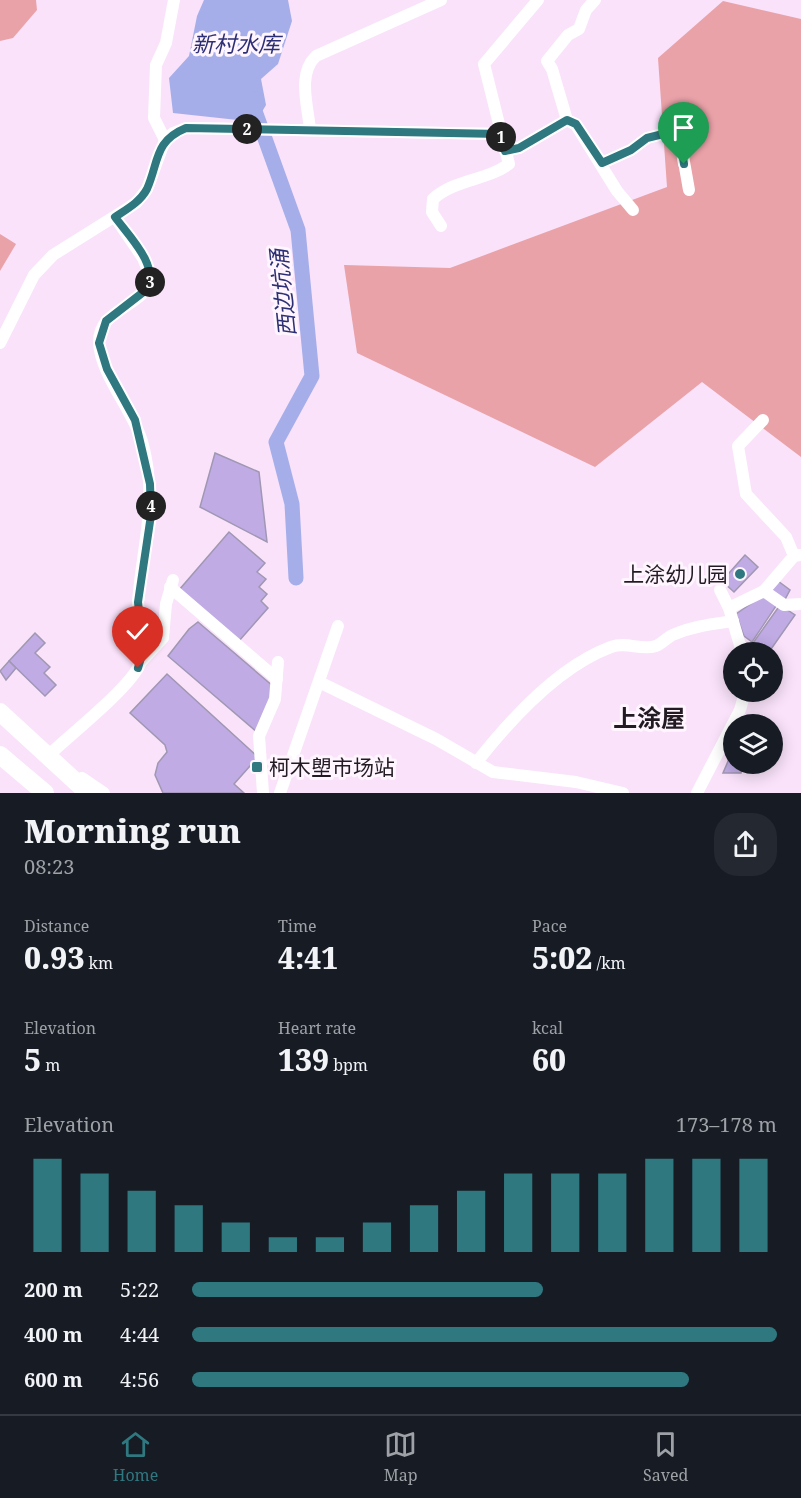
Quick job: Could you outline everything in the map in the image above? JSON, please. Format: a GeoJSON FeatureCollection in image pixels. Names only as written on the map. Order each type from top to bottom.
{"type":"FeatureCollection","features":[{"type":"Feature","properties":{"kind":"highway"},"geometry":{"type":"LineString","coordinates":[[0,712],[88,793]]}},
{"type":"Feature","properties":{"kind":"highway"},"geometry":{"type":"LineString","coordinates":[[0,755],[42,792]]}},
{"type":"Feature","properties":{"kind":"street"},"geometry":{"type":"LineString","coordinates":[[165,140],[154,118],[156,65],[166,43],[174,0]]}},
{"type":"Feature","properties":{"kind":"street"},"geometry":{"type":"LineString","coordinates":[[310,130],[304,77],[307,65],[316,57],[441,0]]}},
{"type":"Feature","properties":{"kind":"street"},"geometry":{"type":"LineString","coordinates":[[441,226],[432,212],[433,199],[458,183],[500,171],[509,164],[484,64],[538,0]]}},
{"type":"Feature","properties":{"kind":"street"},"geometry":{"type":"LineString","coordinates":[[596,0],[586,10],[579,28],[568,34],[547,61],[552,69],[567,120],[576,124],[602,163],[617,191],[633,210]]}},
{"type":"Feature","properties":{"kind":"street"},"geometry":{"type":"LineString","coordinates":[[505,151],[519,148],[567,120]]}},
{"type":"Feature","properties":{"kind":"street"},"geometry":{"type":"LineString","coordinates":[[0,342],[34,275],[53,255],[136,203],[147,189],[165,140],[186,128],[500,134]]}},
{"type":"Feature","properties":{"kind":"street"},"geometry":{"type":"LineString","coordinates":[[602,163],[631,150],[647,138],[675,131],[680,139],[689,190]]}},
{"type":"Feature","properties":{"kind":"street"},"geometry":{"type":"LineString","coordinates":[[115,217],[143,258],[151,278],[146,290],[106,321],[99,343],[107,369],[135,420],[150,484],[151,515],[138,602],[142,644],[141,662]]}},
{"type":"Feature","properties":{"kind":"street"},"geometry":{"type":"LineString","coordinates":[[729,608],[764,591],[797,555],[786,537],[746,494],[738,446],[763,420]]}},
{"type":"Feature","properties":{"kind":"street"},"geometry":{"type":"LineString","coordinates":[[104,793],[49,755],[133,676],[141,662],[163,638],[166,604],[172,584],[278,679]]}},
{"type":"Feature","properties":{"kind":"street"},"geometry":{"type":"LineString","coordinates":[[720,591],[729,608],[739,642]]}},
{"type":"Feature","properties":{"kind":"street"},"geometry":{"type":"LineString","coordinates":[[764,591],[784,605],[801,604]]}},
{"type":"Feature","properties":{"kind":"street"},"geometry":{"type":"LineString","coordinates":[[476,763],[532,700],[576,666],[611,647],[626,644],[646,648],[658,645],[671,635],[694,627],[733,621]]}},
{"type":"Feature","properties":{"kind":"street"},"geometry":{"type":"LineString","coordinates":[[280,793],[338,626]]}},
{"type":"Feature","properties":{"kind":"street"},"geometry":{"type":"LineString","coordinates":[[262,793],[259,736],[275,699],[278,662]]}},
{"type":"Feature","properties":{"kind":"street"},"geometry":{"type":"LineString","coordinates":[[319,682],[436,739],[493,772],[576,782],[623,793]]}},
{"type":"Feature","properties":{"kind":"street"},"geometry":{"type":"LineString","coordinates":[[697,793],[742,702]]}},
{"type":"Feature","properties":{"kind":"shaded area"},"geometry":{"type":"Polygon","coordinates":[[[0,0],[36,0],[37,10],[13,38],[0,41],[0,0]]]}},
{"type":"Feature","properties":{"kind":"shaded area"},"geometry":{"type":"Polygon","coordinates":[[[723,1],[801,19],[801,457],[702,382],[595,467],[357,353],[344,265],[450,268],[667,187],[658,58],[723,1]]]}},
{"type":"Feature","properties":{"kind":"shaded area"},"geometry":{"type":"Polygon","coordinates":[[[0,234],[16,244],[0,271],[0,234]]]}},
{"type":"Feature","properties":{"kind":"water","name":"新村水库"},"geometry":{"type":"Polygon","coordinates":[[[204,0],[288,0],[292,21],[278,64],[261,79],[266,105],[256,122],[173,113],[169,78],[189,56],[197,16],[204,0]]]}},
{"type":"Feature","properties":{"kind":"building"},"geometry":{"type":"Polygon","coordinates":[[[215,453],[259,472],[267,542],[200,507],[215,453]]]}},
{"type":"Feature","properties":{"kind":"building"},"geometry":{"type":"Polygon","coordinates":[[[229,532],[265,563],[257,572],[266,579],[259,587],[267,594],[261,601],[268,608],[239,641],[179,590],[229,532]]]}},
{"type":"Feature","properties":{"kind":"building","name":"上涂幼儿园"},"geometry":{"type":"Polygon","coordinates":[[[745,555],[758,567],[734,592],[722,581],[745,555]]]}},
{"type":"Feature","properties":{"kind":"building"},"geometry":{"type":"Polygon","coordinates":[[[778,581],[790,590],[783,603],[770,593],[778,581]]]}},
{"type":"Feature","properties":{"kind":"building"},"geometry":{"type":"Polygon","coordinates":[[[765,594],[778,603],[752,642],[744,636],[736,614],[765,594]]]}},
{"type":"Feature","properties":{"kind":"building"},"geometry":{"type":"Polygon","coordinates":[[[780,605],[795,615],[776,642],[754,642],[780,605]]]}},
{"type":"Feature","properties":{"kind":"building"},"geometry":{"type":"Polygon","coordinates":[[[198,622],[274,687],[257,732],[168,656],[189,629],[198,622]]]}},
{"type":"Feature","properties":{"kind":"building"},"geometry":{"type":"Polygon","coordinates":[[[35,633],[45,643],[35,653],[50,667],[44,673],[56,685],[45,696],[9,661],[35,633]]]}},
{"type":"Feature","properties":{"kind":"building"},"geometry":{"type":"Polygon","coordinates":[[[9,661],[16,668],[6,680],[0,671],[9,661]]]}},
{"type":"Feature","properties":{"kind":"building"},"geometry":{"type":"Polygon","coordinates":[[[167,674],[258,757],[234,784],[244,793],[163,793],[155,775],[158,763],[167,752],[165,745],[130,713],[167,674]]]}},
{"type":"Feature","properties":{"kind":"waterway","name":"西边坑涌"},"geometry":{"type":"LineString","coordinates":[[255,99],[255,111],[298,230],[312,376],[276,442],[292,504],[296,578]]}},
{"type":"Feature","properties":{"kind":"place","name":"上涂幼儿园"},"geometry":{"type":"Point","coordinates":[740,574]}},
{"type":"Feature","properties":{"kind":"place","name":"柯木塱市场站"},"geometry":{"type":"Point","coordinates":[257,767]}},
{"type":"Feature","properties":{"kind":"district","name":"上涂屋"},"geometry":{"type":"Point","coordinates":[649,717]}},
{"type":"Feature","properties":{"kind":"route"},"geometry":{"type":"LineString","coordinates":[[138,668],[143,651],[138,602],[151,515],[150,484],[143,444],[135,420],[107,369],[99,343],[102,327],[106,321],[146,290],[150,284],[149,267],[115,217],[136,203],[147,189],[154,163],[165,140],[173,133],[186,128],[500,134],[505,151],[519,148],[567,120],[576,124],[602,163],[631,150],[647,138],[675,131],[679,134],[684,164]]}}]}
